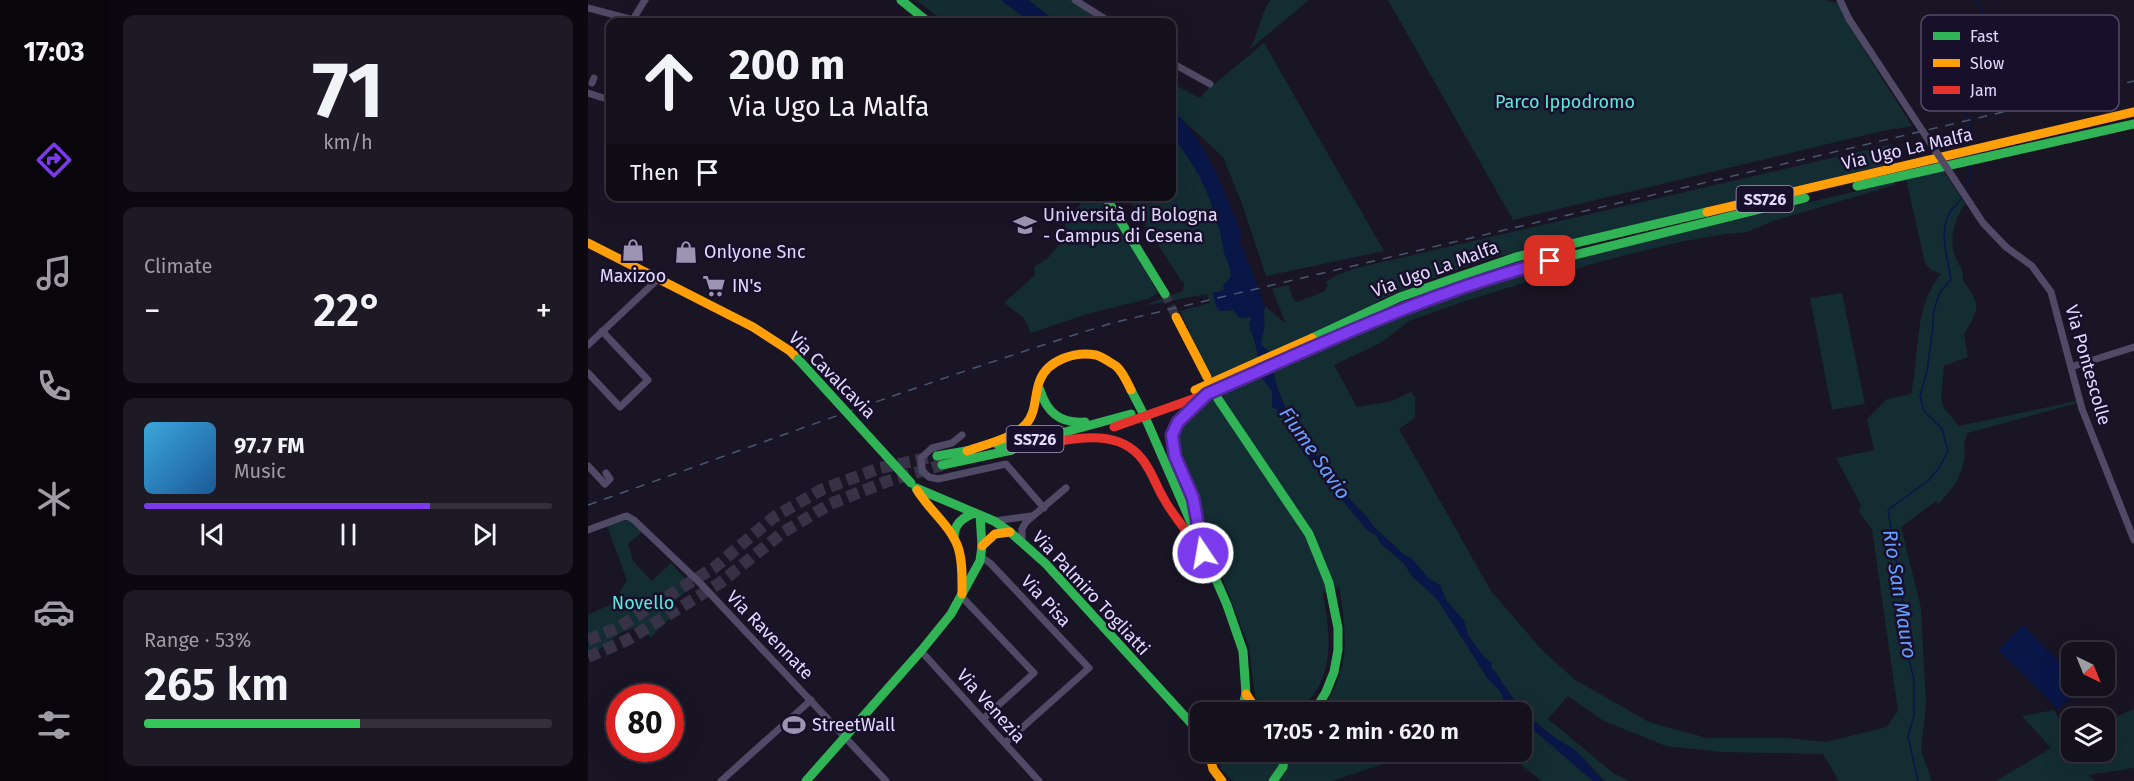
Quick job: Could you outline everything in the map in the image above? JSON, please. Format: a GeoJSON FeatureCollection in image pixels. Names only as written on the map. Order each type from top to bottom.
{"type":"FeatureCollection","features":[{"type":"Feature","properties":{"kind":"main road"},"geometry":{"type":"LineString","coordinates":[[901,0],[923,18]]}},
{"type":"Feature","properties":{"kind":"main road","name":"Via Ugo La Malfa"},"geometry":{"type":"LineString","coordinates":[[942,465],[1114,427],[1207,394],[1400,297],[1516,257],[2134,112]]}},
{"type":"Feature","properties":{"kind":"main road","name":"Via Ugo La Malfa"},"geometry":{"type":"LineString","coordinates":[[937,456],[1105,423],[1198,389],[1316,341],[1504,272],[1830,192],[2134,124]]}},
{"type":"Feature","properties":{"kind":"main road"},"geometry":{"type":"LineString","coordinates":[[1108,201],[1165,294]]}},
{"type":"Feature","properties":{"kind":"main road","name":"Via Cavalcavia"},"geometry":{"type":"LineString","coordinates":[[588,243],[753,327],[790,351],[913,485],[954,541],[958,547],[962,566],[962,597]]}},
{"type":"Feature","properties":{"kind":"main road"},"geometry":{"type":"LineString","coordinates":[[1176,317],[1207,377]]}},
{"type":"Feature","properties":{"kind":"main road"},"geometry":{"type":"LineString","coordinates":[[967,451],[1018,431],[1032,415],[1040,380],[1056,361],[1069,356],[1096,355],[1117,367],[1145,417],[1227,605],[1243,651],[1246,673],[1244,702]]}},
{"type":"Feature","properties":{"kind":"main road"},"geometry":{"type":"LineString","coordinates":[[1039,389],[1048,411],[1062,421],[1082,423],[1131,414]]}},
{"type":"Feature","properties":{"kind":"main road"},"geometry":{"type":"LineString","coordinates":[[1203,553],[1191,492],[1175,456],[1172,435],[1178,422],[1193,405],[1207,394]]}},
{"type":"Feature","properties":{"kind":"main road"},"geometry":{"type":"LineString","coordinates":[[1218,399],[1311,539],[1335,600],[1338,662],[1332,682],[1322,702]]}},
{"type":"Feature","properties":{"kind":"main road"},"geometry":{"type":"LineString","coordinates":[[1034,445],[1098,438],[1125,444],[1132,448],[1147,466],[1165,501],[1189,536],[1227,605]]}},
{"type":"Feature","properties":{"kind":"main road","name":"Via Palmiro Togliatti"},"geometry":{"type":"LineString","coordinates":[[913,485],[932,497],[994,521],[1022,542],[1046,564],[1128,656],[1190,720]]}},
{"type":"Feature","properties":{"kind":"main road"},"geometry":{"type":"LineString","coordinates":[[806,781],[921,651],[962,597],[980,561],[977,514],[959,521],[955,527],[954,541]]}},
{"type":"Feature","properties":{"kind":"main road"},"geometry":{"type":"LineString","coordinates":[[981,551],[995,534],[1010,532]]}},
{"type":"Feature","properties":{"kind":"main road"},"geometry":{"type":"LineString","coordinates":[[1246,694],[1251,702]]}},
{"type":"Feature","properties":{"kind":"main road"},"geometry":{"type":"LineString","coordinates":[[1211,762],[1213,769],[1222,781]]}},
{"type":"Feature","properties":{"kind":"main road"},"geometry":{"type":"LineString","coordinates":[[1273,781],[1283,767],[1284,762]]}},
{"type":"Feature","properties":{"kind":"street"},"geometry":{"type":"LineString","coordinates":[[636,18],[645,0]]}},
{"type":"Feature","properties":{"kind":"street"},"geometry":{"type":"LineString","coordinates":[[1075,0],[1104,18]]}},
{"type":"Feature","properties":{"kind":"street","name":"Via Pontescolle"},"geometry":{"type":"LineString","coordinates":[[1840,0],[1849,19],[1983,224],[2006,247],[2032,266],[2051,292],[2082,409],[2134,540]]}},
{"type":"Feature","properties":{"kind":"street"},"geometry":{"type":"LineString","coordinates":[[588,8],[624,18]]}},
{"type":"Feature","properties":{"kind":"street"},"geometry":{"type":"LineString","coordinates":[[1176,65],[1210,84]]}},
{"type":"Feature","properties":{"kind":"street"},"geometry":{"type":"LineString","coordinates":[[588,93],[606,99]]}},
{"type":"Feature","properties":{"kind":"street"},"geometry":{"type":"LineString","coordinates":[[588,345],[658,279]]}},
{"type":"Feature","properties":{"kind":"street"},"geometry":{"type":"LineString","coordinates":[[588,373],[620,406],[648,380],[602,332]]}},
{"type":"Feature","properties":{"kind":"street"},"geometry":{"type":"LineString","coordinates":[[2071,367],[2134,347]]}},
{"type":"Feature","properties":{"kind":"street"},"geometry":{"type":"LineString","coordinates":[[962,435],[952,443],[932,447],[921,458],[922,471],[928,477],[938,479],[1006,464],[1044,508]]}},
{"type":"Feature","properties":{"kind":"street"},"geometry":{"type":"LineString","coordinates":[[588,466],[605,484],[610,479],[606,473]]}},
{"type":"Feature","properties":{"kind":"street"},"geometry":{"type":"LineString","coordinates":[[1022,542],[1022,529],[1031,516],[1044,508],[1066,488]]}},
{"type":"Feature","properties":{"kind":"street","name":"Via Ravennate"},"geometry":{"type":"LineString","coordinates":[[588,530],[627,516],[683,567],[886,781]]}},
{"type":"Feature","properties":{"kind":"street"},"geometry":{"type":"LineString","coordinates":[[994,521],[1031,516]]}},
{"type":"Feature","properties":{"kind":"street"},"geometry":{"type":"LineString","coordinates":[[1010,532],[1018,517]]}},
{"type":"Feature","properties":{"kind":"street","name":"Via Pisa"},"geometry":{"type":"LineString","coordinates":[[981,551],[1089,668],[1005,743]]}},
{"type":"Feature","properties":{"kind":"street"},"geometry":{"type":"LineString","coordinates":[[962,597],[1034,673],[983,719]]}},
{"type":"Feature","properties":{"kind":"street","name":"Via Venezia"},"geometry":{"type":"LineString","coordinates":[[921,651],[1039,781]]}},
{"type":"Feature","properties":{"kind":"street"},"geometry":{"type":"LineString","coordinates":[[721,781],[811,700]]}},
{"type":"Feature","properties":{"kind":"green space"},"geometry":{"type":"Polygon","coordinates":[[[916,0],[1001,0],[1026,18],[940,18],[916,0]]]}},
{"type":"Feature","properties":{"kind":"green space"},"geometry":{"type":"Polygon","coordinates":[[[1028,0],[1070,0],[1099,18],[1052,18],[1028,0]]]}},
{"type":"Feature","properties":{"kind":"green space"},"geometry":{"type":"Polygon","coordinates":[[[1270,0],[1309,0],[1249,50],[1264,12],[1270,0]]]}},
{"type":"Feature","properties":{"kind":"green space","name":"Parco Ippodromo"},"geometry":{"type":"Polygon","coordinates":[[[1388,0],[1825,0],[1838,3],[1861,45],[1912,126],[1882,131],[1513,220],[1388,0]]]}},
{"type":"Feature","properties":{"kind":"green space"},"geometry":{"type":"Polygon","coordinates":[[[1264,43],[1384,251],[1266,276],[1242,204],[1223,157],[1176,114],[1176,85],[1200,98],[1264,43]]]}},
{"type":"Feature","properties":{"kind":"green space"},"geometry":{"type":"Polygon","coordinates":[[[1176,142],[1195,168],[1206,191],[1230,267],[1231,277],[1223,285],[1225,290],[1213,293],[1220,311],[1233,310],[1240,318],[1252,316],[1249,325],[1262,378],[1272,391],[1272,407],[1278,410],[1314,466],[1367,530],[1376,535],[1381,544],[1404,563],[1411,575],[1438,600],[1488,679],[1501,692],[1506,702],[1327,702],[1338,681],[1344,652],[1344,622],[1339,587],[1323,593],[1328,627],[1328,658],[1318,687],[1309,700],[1307,702],[1259,702],[1255,696],[1249,647],[1206,535],[1194,481],[1179,445],[1180,426],[1199,407],[1223,395],[1180,311],[1210,303],[1207,294],[1147,304],[1183,291],[1184,283],[1131,201],[1176,201],[1176,142]]]}},
{"type":"Feature","properties":{"kind":"green space"},"geometry":{"type":"Polygon","coordinates":[[[1892,144],[1891,164],[1495,257],[1445,274],[1379,300],[1325,348],[1406,312],[1502,276],[1894,182],[1895,185],[1776,220],[1747,232],[1685,241],[1625,255],[1562,275],[1543,277],[1465,301],[1409,321],[1382,342],[1334,365],[1357,407],[1392,401],[1411,392],[1415,397],[1415,418],[1399,429],[1491,591],[1542,650],[1574,679],[1649,722],[1707,738],[1788,738],[1826,742],[1887,727],[1898,711],[1872,529],[1859,512],[1861,505],[1836,458],[1874,450],[1867,419],[1887,399],[1911,394],[1922,316],[1932,287],[1941,274],[1931,270],[1925,263],[1906,179],[1943,170],[1965,204],[1955,223],[1952,245],[1963,281],[1976,302],[1973,319],[1964,334],[1968,357],[1944,366],[1941,398],[1944,408],[1959,426],[2076,401],[2077,403],[1968,433],[1964,444],[1963,467],[1951,490],[1938,505],[1936,501],[1901,527],[1921,608],[1926,704],[1921,751],[1932,781],[1839,781],[1823,754],[1721,752],[1666,746],[1604,721],[1568,696],[1548,719],[1613,773],[1629,781],[1605,781],[1575,750],[1555,738],[1532,719],[1532,702],[1515,702],[1468,635],[1464,621],[1446,600],[1440,585],[1429,579],[1411,558],[1404,555],[1374,527],[1303,440],[1287,412],[1261,345],[1265,306],[1286,324],[1272,289],[1289,285],[1292,297],[1297,302],[1325,291],[1328,285],[1326,282],[1339,274],[1892,144]]]}},
{"type":"Feature","properties":{"kind":"green space"},"geometry":{"type":"Polygon","coordinates":[[[1083,201],[1102,201],[1122,229],[1158,293],[1148,299],[1087,314],[1031,333],[1024,318],[1004,303],[1035,275],[1034,267],[1048,258],[1065,237],[1065,224],[1083,201]]]}},
{"type":"Feature","properties":{"kind":"green space"},"geometry":{"type":"Polygon","coordinates":[[[1842,293],[1865,404],[1832,410],[1810,298],[1842,293]]]}},
{"type":"Feature","properties":{"kind":"green space","name":"Novello"},"geometry":{"type":"Polygon","coordinates":[[[627,520],[642,532],[628,544],[633,561],[652,581],[671,563],[692,586],[667,608],[673,615],[651,637],[638,627],[622,632],[588,658],[588,615],[614,603],[627,580],[607,526],[627,520]]]}},
{"type":"Feature","properties":{"kind":"green space"},"geometry":{"type":"Polygon","coordinates":[[[2134,709],[2134,768],[2088,775],[2095,781],[1996,781],[2051,748],[2022,716],[2054,710],[2061,721],[2061,762],[2115,762],[2115,718],[2134,709]]]}},
{"type":"Feature","properties":{"kind":"green space"},"geometry":{"type":"Polygon","coordinates":[[[1532,728],[1593,781],[1542,781],[1518,762],[1532,762],[1532,728]]]}},
{"type":"Feature","properties":{"kind":"green space"},"geometry":{"type":"Polygon","coordinates":[[[1219,762],[1280,762],[1279,767],[1266,781],[1233,781],[1221,769],[1219,762]]]}},
{"type":"Feature","properties":{"kind":"green space"},"geometry":{"type":"Polygon","coordinates":[[[1389,762],[1332,781],[1278,781],[1288,763],[1389,762]]]}},
{"type":"Feature","properties":{"kind":"shaded area"},"geometry":{"type":"Polygon","coordinates":[[[1001,0],[1028,0],[1052,18],[1026,18],[1001,0]]]}},
{"type":"Feature","properties":{"kind":"shaded area"},"geometry":{"type":"Polygon","coordinates":[[[1176,114],[1196,137],[1214,168],[1242,235],[1239,239],[1265,306],[1261,345],[1268,350],[1278,391],[1303,440],[1320,459],[1325,470],[1374,527],[1404,555],[1411,558],[1429,579],[1440,585],[1446,600],[1464,621],[1468,635],[1484,657],[1492,663],[1491,668],[1517,702],[1506,702],[1501,692],[1488,679],[1438,600],[1411,575],[1404,563],[1381,544],[1376,535],[1367,530],[1303,452],[1283,417],[1277,417],[1278,410],[1272,407],[1272,391],[1262,378],[1249,325],[1252,317],[1240,318],[1233,310],[1220,311],[1216,307],[1213,293],[1225,290],[1223,285],[1231,277],[1230,267],[1206,191],[1188,157],[1176,142],[1176,114]]]}},
{"type":"Feature","properties":{"kind":"shaded area"},"geometry":{"type":"Polygon","coordinates":[[[2023,625],[2061,663],[2061,696],[2072,696],[2058,709],[1998,650],[2023,625]]]}},
{"type":"Feature","properties":{"kind":"shaded area"},"geometry":{"type":"Polygon","coordinates":[[[1532,718],[1558,740],[1576,751],[1605,781],[1593,781],[1532,728],[1532,718]]]}},
{"type":"Feature","properties":{"kind":"waterway","name":"Rio San Mauro"},"geometry":{"type":"LineString","coordinates":[[1976,0],[1984,15]]}},
{"type":"Feature","properties":{"kind":"waterway","name":"Rio San Mauro"},"geometry":{"type":"LineString","coordinates":[[1966,111],[1973,144]]}},
{"type":"Feature","properties":{"kind":"waterway","name":"Rio San Mauro"},"geometry":{"type":"LineString","coordinates":[[1965,190],[1970,178],[1971,165]]}},
{"type":"Feature","properties":{"kind":"waterway","name":"Rio San Mauro"},"geometry":{"type":"LineString","coordinates":[[1918,781],[1908,737],[1914,715],[1914,680],[1908,655],[1902,595],[1888,510],[1929,480],[1948,451],[1942,429],[1924,411],[1920,396],[1927,371],[1933,315],[1941,291],[1951,279],[1944,237],[1946,220],[1962,197]]}},
{"type":"Feature","properties":{"kind":"tunnel"},"geometry":{"type":"LineString","coordinates":[[1165,294],[1176,317]]}},
{"type":"Feature","properties":{"kind":"tunnel"},"geometry":{"type":"LineString","coordinates":[[588,640],[617,628],[715,567],[774,517],[821,490],[880,468],[937,456]]}},
{"type":"Feature","properties":{"kind":"tunnel"},"geometry":{"type":"LineString","coordinates":[[588,657],[627,640],[720,583],[782,533],[830,504],[888,481],[942,465]]}},
{"type":"Feature","properties":{"kind":"railway"},"geometry":{"type":"LineString","coordinates":[[2119,85],[2134,81]]}},
{"type":"Feature","properties":{"kind":"railway"},"geometry":{"type":"LineString","coordinates":[[588,505],[915,388],[1112,323],[2007,111]]}},
{"type":"Feature","properties":{"kind":"traffic: fast"},"geometry":{"type":"LineString","coordinates":[[901,0],[923,18]]}},
{"type":"Feature","properties":{"kind":"traffic: fast"},"geometry":{"type":"LineString","coordinates":[[1857,186],[2134,124]]}},
{"type":"Feature","properties":{"kind":"traffic: fast"},"geometry":{"type":"LineString","coordinates":[[1530,266],[1805,198]]}},
{"type":"Feature","properties":{"kind":"traffic: fast"},"geometry":{"type":"LineString","coordinates":[[1108,201],[1165,294]]}},
{"type":"Feature","properties":{"kind":"traffic: fast"},"geometry":{"type":"LineString","coordinates":[[1312,338],[1400,297],[1516,257],[1707,212]]}},
{"type":"Feature","properties":{"kind":"traffic: fast"},"geometry":{"type":"LineString","coordinates":[[1248,376],[1320,344]]}},
{"type":"Feature","properties":{"kind":"traffic: fast"},"geometry":{"type":"LineString","coordinates":[[798,359],[911,483]]}},
{"type":"Feature","properties":{"kind":"traffic: fast"},"geometry":{"type":"LineString","coordinates":[[1040,390],[1047,405],[1056,415],[1069,421],[1085,422]]}},
{"type":"Feature","properties":{"kind":"traffic: fast"},"geometry":{"type":"LineString","coordinates":[[1131,390],[1227,605],[1243,651],[1246,694],[1244,702]]}},
{"type":"Feature","properties":{"kind":"traffic: fast"},"geometry":{"type":"LineString","coordinates":[[1218,399],[1309,534],[1329,583],[1338,628],[1338,650],[1334,672],[1320,702]]}},
{"type":"Feature","properties":{"kind":"traffic: fast"},"geometry":{"type":"LineString","coordinates":[[998,445],[1065,432],[1131,414]]}},
{"type":"Feature","properties":{"kind":"traffic: fast"},"geometry":{"type":"LineString","coordinates":[[937,456],[972,450]]}},
{"type":"Feature","properties":{"kind":"traffic: fast"},"geometry":{"type":"LineString","coordinates":[[942,465],[1012,450]]}},
{"type":"Feature","properties":{"kind":"traffic: fast"},"geometry":{"type":"LineString","coordinates":[[916,488],[994,521],[1010,532],[1046,564],[1190,722]]}},
{"type":"Feature","properties":{"kind":"traffic: fast"},"geometry":{"type":"LineString","coordinates":[[954,538],[955,529],[960,522],[974,513]]}},
{"type":"Feature","properties":{"kind":"traffic: fast"},"geometry":{"type":"LineString","coordinates":[[806,781],[951,614],[980,561],[982,546],[980,515]]}},
{"type":"Feature","properties":{"kind":"traffic: fast"},"geometry":{"type":"LineString","coordinates":[[1273,781],[1283,767],[1284,762]]}},
{"type":"Feature","properties":{"kind":"traffic: slow"},"geometry":{"type":"LineString","coordinates":[[1707,212],[2134,112]]}},
{"type":"Feature","properties":{"kind":"traffic: slow"},"geometry":{"type":"LineString","coordinates":[[588,243],[753,327],[790,351],[798,359]]}},
{"type":"Feature","properties":{"kind":"traffic: slow"},"geometry":{"type":"LineString","coordinates":[[1176,317],[1207,377]]}},
{"type":"Feature","properties":{"kind":"traffic: slow"},"geometry":{"type":"LineString","coordinates":[[1195,390],[1312,338]]}},
{"type":"Feature","properties":{"kind":"traffic: slow"},"geometry":{"type":"LineString","coordinates":[[967,451],[1014,434],[1026,424],[1032,414],[1038,385],[1044,373],[1056,362],[1071,356],[1088,354],[1101,357],[1118,368],[1131,390]]}},
{"type":"Feature","properties":{"kind":"traffic: slow"},"geometry":{"type":"LineString","coordinates":[[1197,525],[1193,498],[1175,456],[1172,435],[1178,422],[1206,395]]}},
{"type":"Feature","properties":{"kind":"traffic: slow"},"geometry":{"type":"LineString","coordinates":[[917,490],[945,525],[958,547],[962,594]]}},
{"type":"Feature","properties":{"kind":"traffic: slow"},"geometry":{"type":"LineString","coordinates":[[982,546],[995,534],[1010,532]]}},
{"type":"Feature","properties":{"kind":"traffic: slow"},"geometry":{"type":"LineString","coordinates":[[1246,694],[1251,702]]}},
{"type":"Feature","properties":{"kind":"traffic: slow"},"geometry":{"type":"LineString","coordinates":[[1211,762],[1213,769],[1222,781]]}},
{"type":"Feature","properties":{"kind":"traffic: jam"},"geometry":{"type":"LineString","coordinates":[[1320,344],[1449,291],[1530,266]]}},
{"type":"Feature","properties":{"kind":"traffic: jam"},"geometry":{"type":"LineString","coordinates":[[1114,427],[1207,394],[1248,376]]}},
{"type":"Feature","properties":{"kind":"traffic: jam"},"geometry":{"type":"LineString","coordinates":[[1034,445],[1092,438],[1120,442],[1132,449],[1142,459],[1167,504],[1192,541]]}},
{"type":"Feature","properties":{"kind":"place","name":"Università di Bologna - Campus di Cesena"},"geometry":{"type":"Point","coordinates":[1025,225]}},
{"type":"Feature","properties":{"kind":"place","name":"Maxizoo"},"geometry":{"type":"Point","coordinates":[633,250]}},
{"type":"Feature","properties":{"kind":"place","name":"Onlyone Snc"},"geometry":{"type":"Point","coordinates":[686,252]}},
{"type":"Feature","properties":{"kind":"place","name":"IN's"},"geometry":{"type":"Point","coordinates":[714,286]}},
{"type":"Feature","properties":{"kind":"place","name":"StreetWall"},"geometry":{"type":"Point","coordinates":[794,725]}},
{"type":"Feature","properties":{"kind":"route"},"geometry":{"type":"LineString","coordinates":[[1203,553],[1190,486],[1175,456],[1172,435],[1178,422],[1193,405],[1207,394],[1411,306],[1504,272],[1550,261]]}},
{"type":"Feature","properties":{"kind":"water label","name":"Fiume Savio"},"geometry":{"type":"Point","coordinates":[1315,453]}}]}
